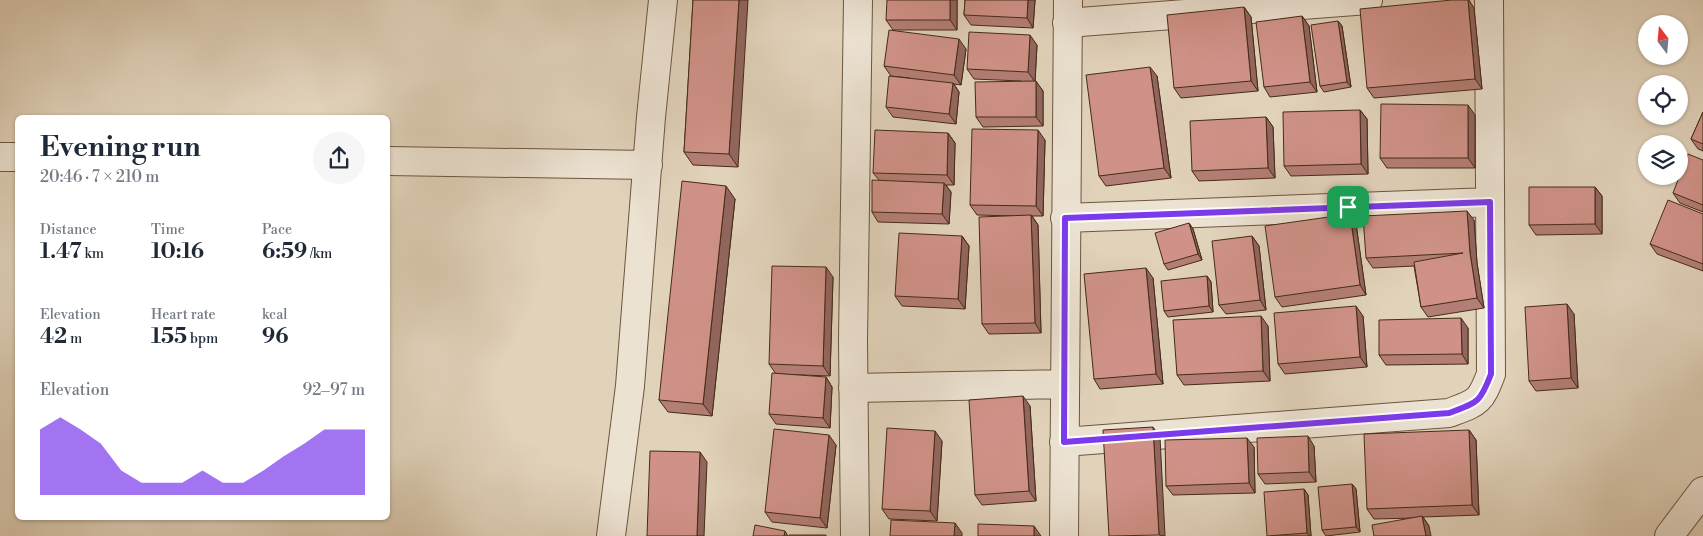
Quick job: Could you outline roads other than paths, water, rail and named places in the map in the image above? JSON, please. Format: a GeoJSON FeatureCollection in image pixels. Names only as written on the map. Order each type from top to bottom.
{"type":"FeatureCollection","features":[{"type":"Feature","properties":{"kind":"street"},"geometry":{"type":"LineString","coordinates":[[611,536],[630,386],[663,0]]}},
{"type":"Feature","properties":{"kind":"street"},"geometry":{"type":"LineString","coordinates":[[855,536],[853,340],[858,0]]}},
{"type":"Feature","properties":{"kind":"street"},"geometry":{"type":"LineString","coordinates":[[1064,536],[1068,11],[1368,0]]}},
{"type":"Feature","properties":{"kind":"street"},"geometry":{"type":"LineString","coordinates":[[1064,442],[1449,413],[1473,404],[1483,394],[1491,374],[1490,0]]}},
{"type":"Feature","properties":{"kind":"street"},"geometry":{"type":"LineString","coordinates":[[0,157],[15,157]]}},
{"type":"Feature","properties":{"kind":"street"},"geometry":{"type":"LineString","coordinates":[[390,162],[648,165]]}},
{"type":"Feature","properties":{"kind":"street"},"geometry":{"type":"LineString","coordinates":[[1065,218],[1490,202]]}},
{"type":"Feature","properties":{"kind":"street"},"geometry":{"type":"LineString","coordinates":[[854,388],[1064,384]]}},
{"type":"Feature","properties":{"kind":"street"},"geometry":{"type":"LineString","coordinates":[[1669,536],[1703,491]]}}]}
